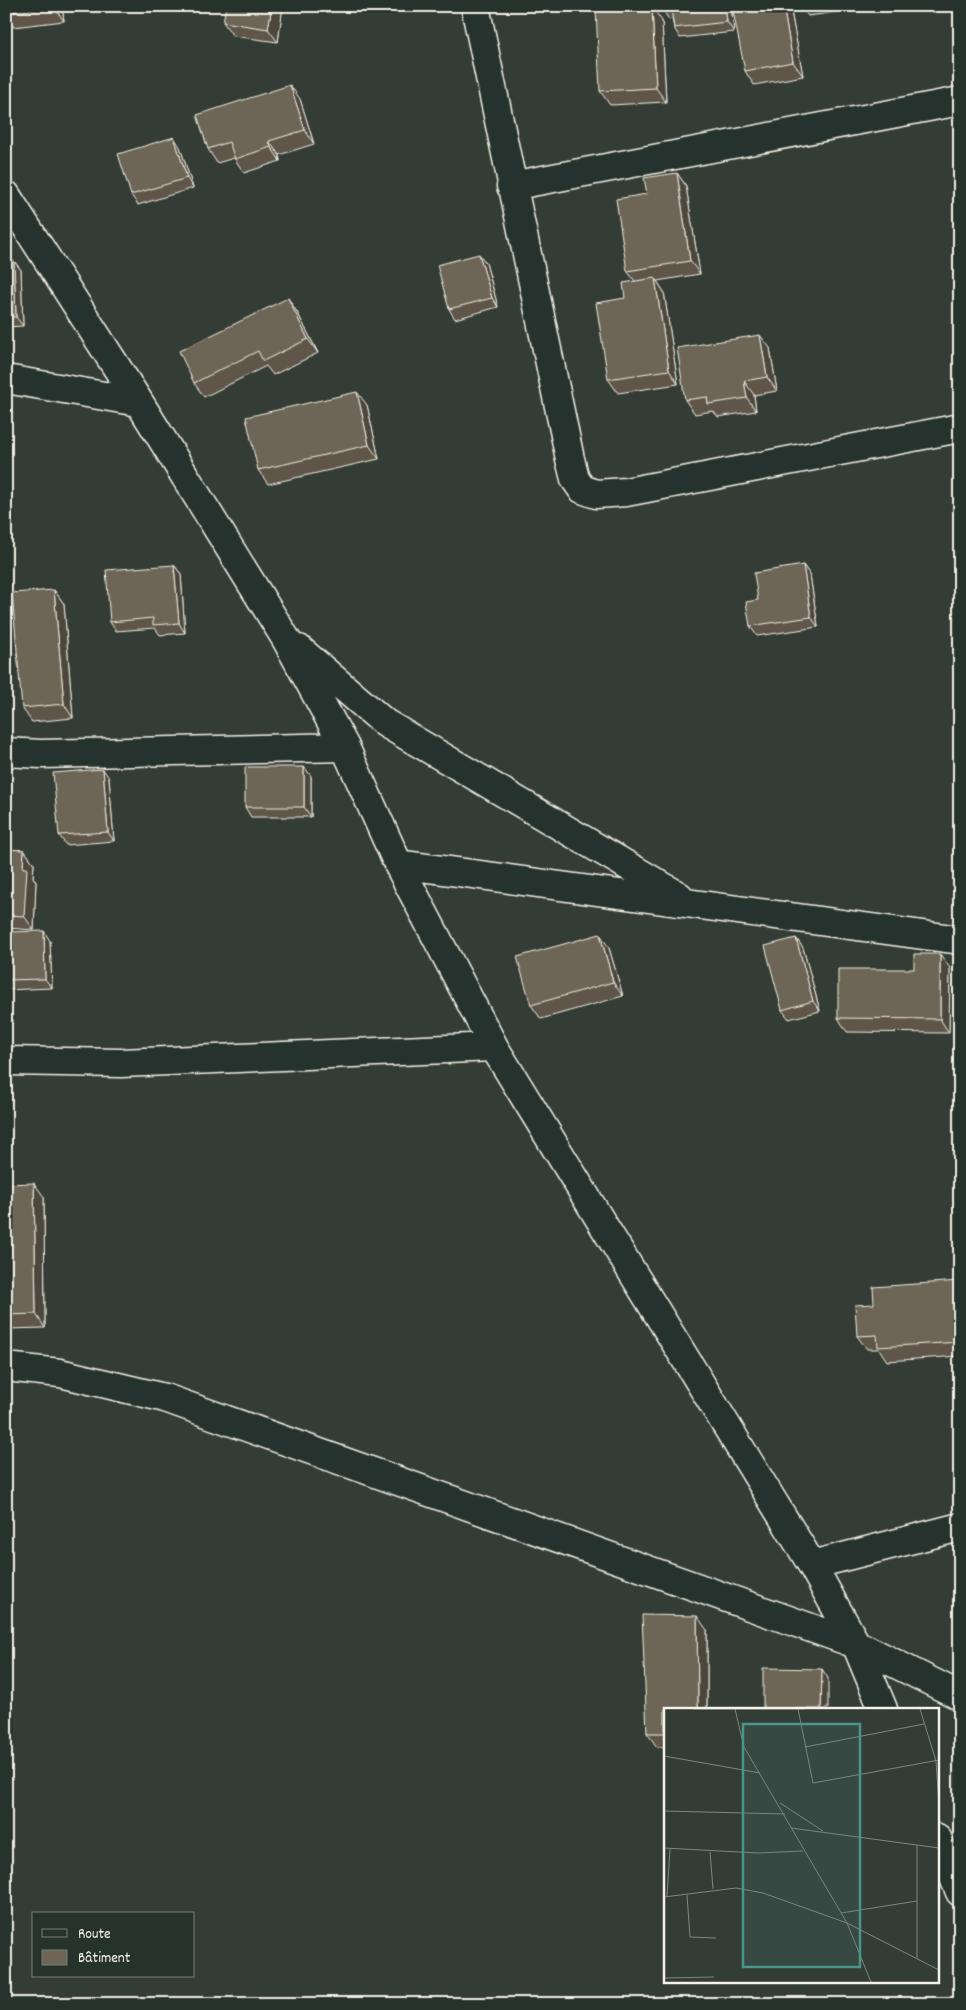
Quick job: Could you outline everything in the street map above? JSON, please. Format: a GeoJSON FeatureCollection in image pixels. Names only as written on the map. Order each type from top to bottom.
{"type":"FeatureCollection","features":[{"type":"Feature","properties":{"kind":"street"},"geometry":{"type":"LineString","coordinates":[[475,6],[511,186],[570,459],[575,479],[582,489],[596,494],[626,492],[960,428]]}},
{"type":"Feature","properties":{"kind":"street"},"geometry":{"type":"LineString","coordinates":[[511,186],[960,101]]}},
{"type":"Feature","properties":{"kind":"street"},"geometry":{"type":"LineString","coordinates":[[6,195],[139,402],[286,638],[345,747],[398,864],[494,1047],[812,1566],[856,1644],[884,1708]]}},
{"type":"Feature","properties":{"kind":"street"},"geometry":{"type":"LineString","coordinates":[[6,379],[139,402]]}},
{"type":"Feature","properties":{"kind":"street"},"geometry":{"type":"LineString","coordinates":[[286,638],[386,723],[691,903]]}},
{"type":"Feature","properties":{"kind":"street"},"geometry":{"type":"LineString","coordinates":[[6,752],[41,754],[345,747]]}},
{"type":"Feature","properties":{"kind":"street"},"geometry":{"type":"LineString","coordinates":[[398,864],[960,940]]}},
{"type":"Feature","properties":{"kind":"street"},"geometry":{"type":"LineString","coordinates":[[6,1061],[121,1064],[494,1047]]}},
{"type":"Feature","properties":{"kind":"street"},"geometry":{"type":"LineString","coordinates":[[6,1367],[60,1373],[165,1398],[856,1644],[960,1696]]}},
{"type":"Feature","properties":{"kind":"street"},"geometry":{"type":"LineString","coordinates":[[812,1566],[960,1527]]}},
{"type":"Feature","properties":{"kind":"street"},"geometry":{"type":"LineString","coordinates":[[938,1840],[960,1892]]}},
{"type":"Feature","properties":{"kind":"building"},"geometry":{"type":"Polygon","coordinates":[[[6,6],[54,6],[54,7],[6,13],[6,6]]]}},
{"type":"Feature","properties":{"kind":"building"},"geometry":{"type":"Polygon","coordinates":[[[226,6],[272,6],[268,29],[223,22],[226,6]]]}},
{"type":"Feature","properties":{"kind":"building"},"geometry":{"type":"Polygon","coordinates":[[[662,6],[725,6],[727,22],[674,28],[671,9],[663,10],[662,6]]]}},
{"type":"Feature","properties":{"kind":"building"},"geometry":{"type":"Polygon","coordinates":[[[732,6],[783,6],[793,62],[745,71],[732,6]]]}},
{"type":"Feature","properties":{"kind":"building"},"geometry":{"type":"Polygon","coordinates":[[[652,7],[656,88],[600,91],[596,10],[652,7]]]}},
{"type":"Feature","properties":{"kind":"building"},"geometry":{"type":"Polygon","coordinates":[[[290,85],[305,130],[269,141],[271,147],[235,159],[229,142],[208,149],[197,115],[290,85]]]}},
{"type":"Feature","properties":{"kind":"building"},"geometry":{"type":"Polygon","coordinates":[[[174,137],[187,178],[131,195],[118,154],[174,137]]]}},
{"type":"Feature","properties":{"kind":"building"},"geometry":{"type":"Polygon","coordinates":[[[677,173],[690,261],[627,271],[616,199],[647,194],[644,178],[677,173]]]}},
{"type":"Feature","properties":{"kind":"building"},"geometry":{"type":"Polygon","coordinates":[[[479,254],[492,298],[449,309],[437,265],[479,254]]]}},
{"type":"Feature","properties":{"kind":"building"},"geometry":{"type":"Polygon","coordinates":[[[6,261],[14,261],[16,317],[6,317],[6,261]]]}},
{"type":"Feature","properties":{"kind":"building"},"geometry":{"type":"Polygon","coordinates":[[[655,278],[669,370],[608,379],[596,303],[625,298],[623,283],[655,278]]]}},
{"type":"Feature","properties":{"kind":"building"},"geometry":{"type":"Polygon","coordinates":[[[288,298],[308,339],[263,361],[258,351],[194,383],[179,351],[288,298]]]}},
{"type":"Feature","properties":{"kind":"building"},"geometry":{"type":"Polygon","coordinates":[[[760,335],[767,377],[744,381],[747,398],[708,404],[707,397],[685,400],[677,348],[760,335]]]}},
{"type":"Feature","properties":{"kind":"building"},"geometry":{"type":"Polygon","coordinates":[[[357,392],[369,445],[258,470],[246,417],[357,392]]]}},
{"type":"Feature","properties":{"kind":"building"},"geometry":{"type":"Polygon","coordinates":[[[174,565],[179,623],[153,625],[153,618],[110,622],[106,570],[174,565]]]}},
{"type":"Feature","properties":{"kind":"building"},"geometry":{"type":"Polygon","coordinates":[[[803,565],[811,617],[750,626],[746,602],[758,600],[754,573],[803,565]]]}},
{"type":"Feature","properties":{"kind":"building"},"geometry":{"type":"Polygon","coordinates":[[[54,590],[64,704],[22,708],[12,593],[54,590]]]}},
{"type":"Feature","properties":{"kind":"building"},"geometry":{"type":"Polygon","coordinates":[[[245,767],[304,767],[304,807],[245,807],[245,767]]]}},
{"type":"Feature","properties":{"kind":"building"},"geometry":{"type":"Polygon","coordinates":[[[103,769],[108,832],[59,835],[53,773],[103,769]]]}},
{"type":"Feature","properties":{"kind":"building"},"geometry":{"type":"Polygon","coordinates":[[[6,849],[24,850],[23,868],[27,868],[24,916],[6,915],[6,849]]]}},
{"type":"Feature","properties":{"kind":"building"},"geometry":{"type":"Polygon","coordinates":[[[44,931],[45,979],[6,980],[6,932],[44,931]]]}},
{"type":"Feature","properties":{"kind":"building"},"geometry":{"type":"Polygon","coordinates":[[[600,934],[613,982],[531,1005],[517,957],[600,934]]]}},
{"type":"Feature","properties":{"kind":"building"},"geometry":{"type":"Polygon","coordinates":[[[796,938],[813,1001],[782,1010],[765,946],[796,938]]]}},
{"type":"Feature","properties":{"kind":"building"},"geometry":{"type":"Polygon","coordinates":[[[914,954],[940,954],[940,1019],[838,1018],[838,969],[914,969],[914,954]]]}},
{"type":"Feature","properties":{"kind":"building"},"geometry":{"type":"Polygon","coordinates":[[[34,1183],[36,1314],[6,1315],[6,1184],[34,1183]]]}},
{"type":"Feature","properties":{"kind":"building"},"geometry":{"type":"Polygon","coordinates":[[[960,1281],[960,1342],[878,1347],[877,1335],[857,1336],[855,1305],[874,1304],[873,1287],[960,1281]]]}},
{"type":"Feature","properties":{"kind":"building"},"geometry":{"type":"Polygon","coordinates":[[[642,1615],[697,1616],[698,1708],[664,1708],[664,1733],[647,1733],[642,1615]]]}},
{"type":"Feature","properties":{"kind":"building"},"geometry":{"type":"Polygon","coordinates":[[[763,1668],[822,1669],[821,1708],[763,1708],[763,1668]]]}}]}
